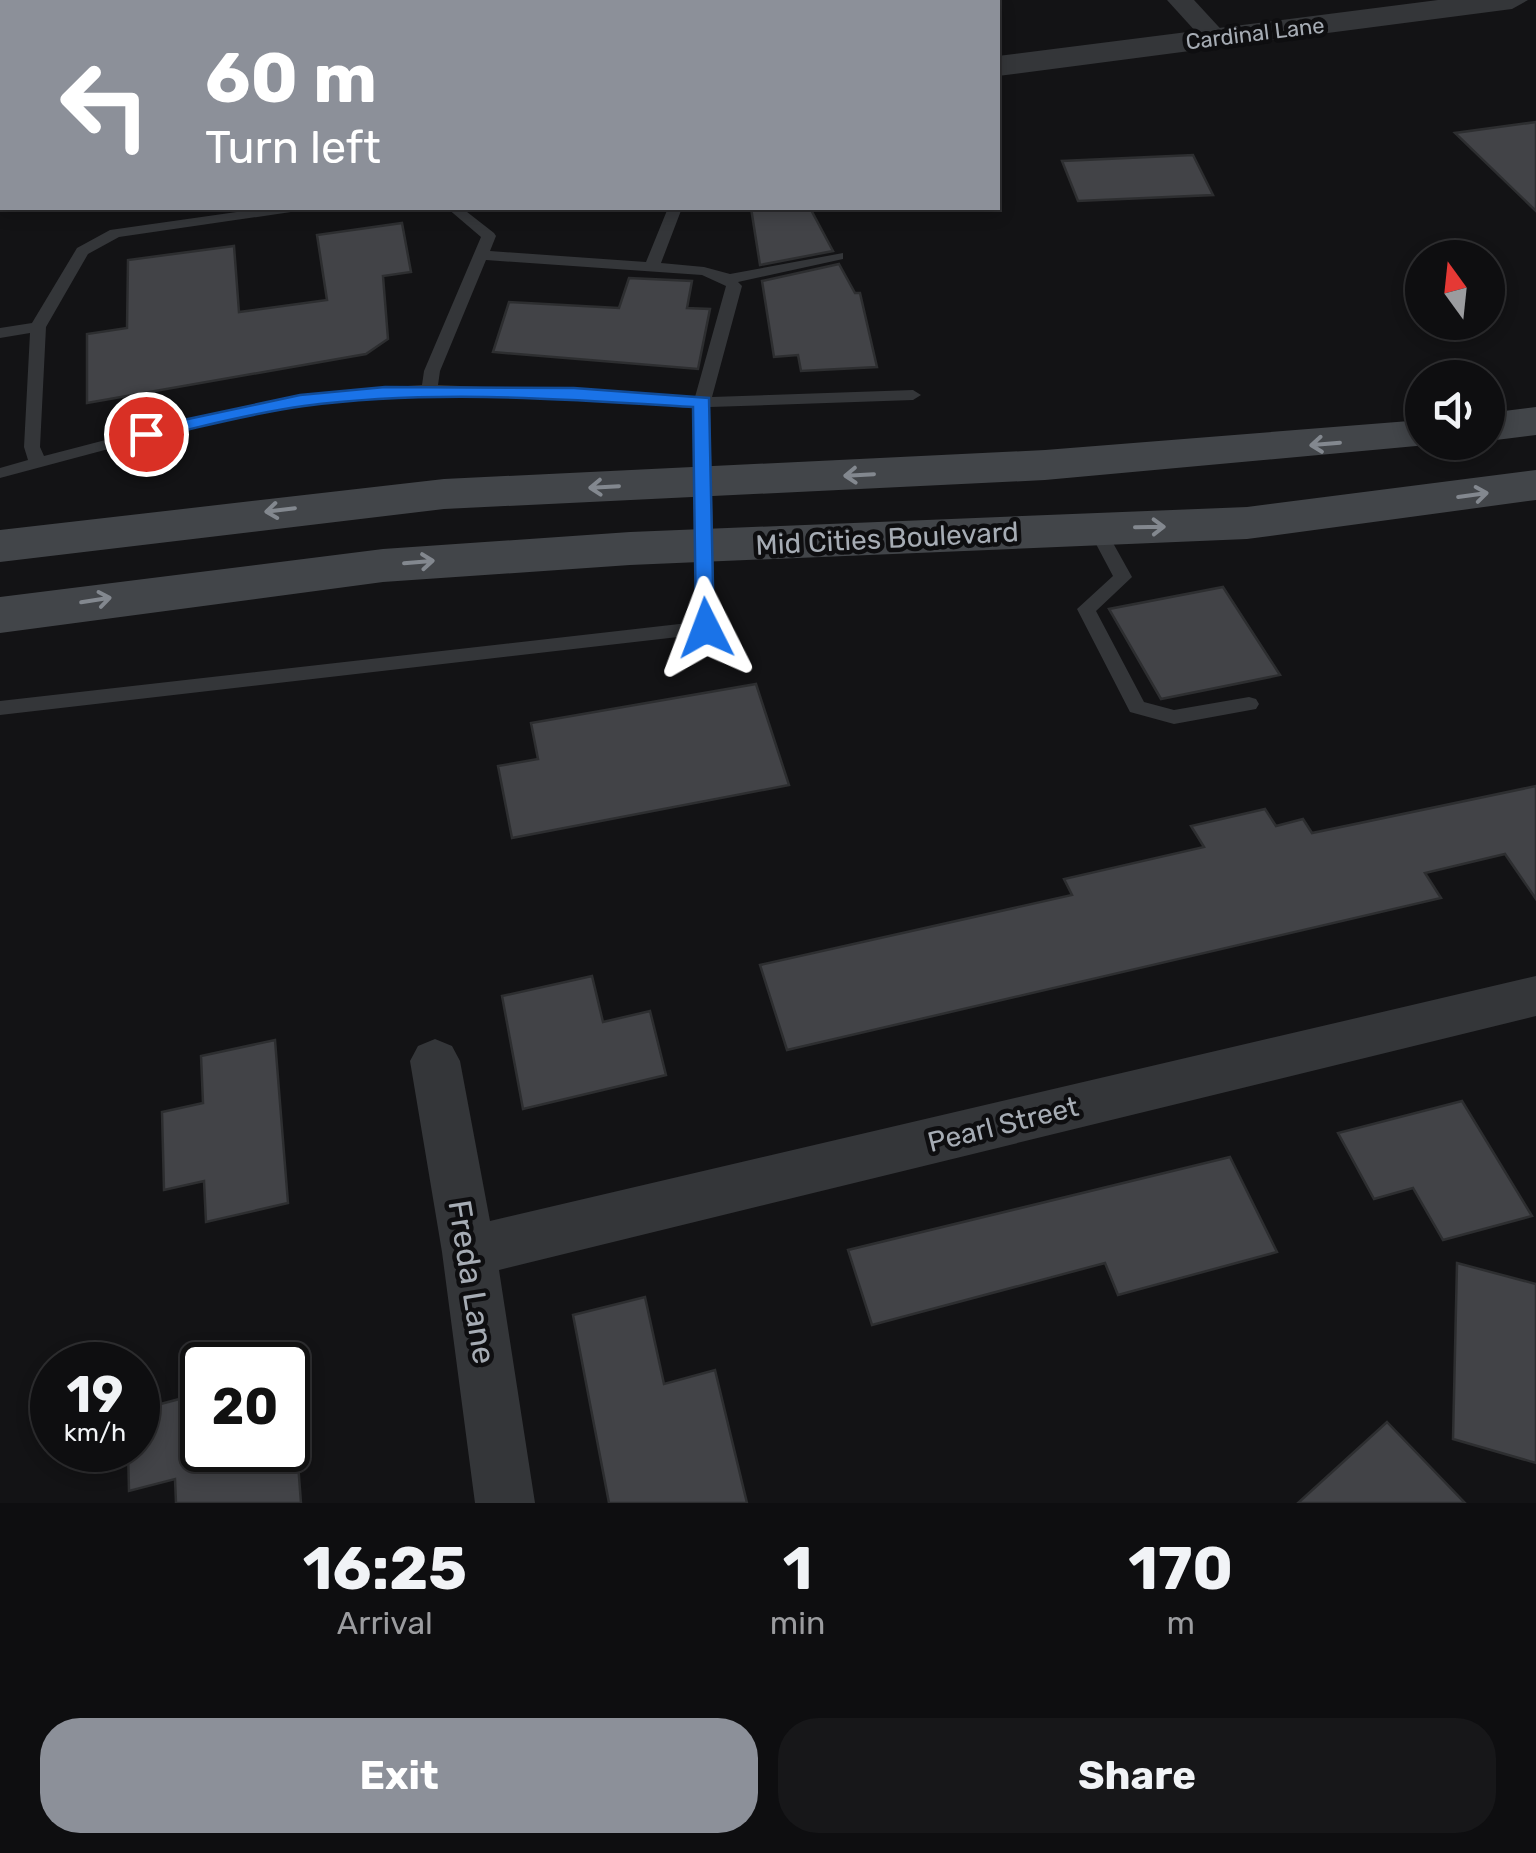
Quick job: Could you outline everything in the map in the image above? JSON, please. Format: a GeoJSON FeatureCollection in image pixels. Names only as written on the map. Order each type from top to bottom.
{"type":"FeatureCollection","features":[{"type":"Feature","properties":{"kind":"main road"},"geometry":{"type":"LineString","coordinates":[[1505,425],[1536,421]]}},
{"type":"Feature","properties":{"kind":"main road"},"geometry":{"type":"LineString","coordinates":[[0,546],[324,504],[1045,465],[1405,435]]}},
{"type":"Feature","properties":{"kind":"main road","name":"Mid Cities Boulevard"},"geometry":{"type":"LineString","coordinates":[[0,615],[235,580],[441,560],[1207,526],[1364,510],[1536,486]]}},
{"type":"Feature","properties":{"kind":"street"},"geometry":{"type":"LineString","coordinates":[[1180,0],[1216,38]]}},
{"type":"Feature","properties":{"kind":"street","name":"Cardinal Lane"},"geometry":{"type":"LineString","coordinates":[[1000,66],[1512,0]]}},
{"type":"Feature","properties":{"kind":"street","name":"Pearl Street"},"geometry":{"type":"LineString","coordinates":[[469,1252],[1536,996]]}},
{"type":"Feature","properties":{"kind":"street","name":"Freda Lane"},"geometry":{"type":"LineString","coordinates":[[435,1062],[469,1252],[504,1503]]}},
{"type":"Feature","properties":{"kind":"lane"},"geometry":{"type":"LineString","coordinates":[[38,463],[32,446],[38,327],[82,252],[101,238],[132,230],[277,210]]}},
{"type":"Feature","properties":{"kind":"lane"},"geometry":{"type":"LineString","coordinates":[[429,390],[432,371],[489,236],[456,210]]}},
{"type":"Feature","properties":{"kind":"lane"},"geometry":{"type":"LineString","coordinates":[[652,268],[673,210]]}},
{"type":"Feature","properties":{"kind":"lane"},"geometry":{"type":"LineString","coordinates":[[482,255],[704,272],[729,279],[838,256]]}},
{"type":"Feature","properties":{"kind":"lane"},"geometry":{"type":"LineString","coordinates":[[0,708],[706,628],[702,402],[734,294],[729,279]]}},
{"type":"Feature","properties":{"kind":"lane"},"geometry":{"type":"LineString","coordinates":[[0,333],[38,327]]}},
{"type":"Feature","properties":{"kind":"lane"},"geometry":{"type":"LineString","coordinates":[[0,473],[255,409],[342,396],[429,390],[702,402],[913,394]]}},
{"type":"Feature","properties":{"kind":"lane"},"geometry":{"type":"LineString","coordinates":[[1096,529],[1123,577],[1086,609],[1137,707],[1174,718],[1249,704]]}},
{"type":"Feature","properties":{"kind":"building"},"geometry":{"type":"Polygon","coordinates":[[[1536,122],[1536,211],[1455,133],[1536,122]]]}},
{"type":"Feature","properties":{"kind":"building"},"geometry":{"type":"Polygon","coordinates":[[[1193,155],[1213,195],[1078,201],[1062,161],[1193,155]]]}},
{"type":"Feature","properties":{"kind":"building"},"geometry":{"type":"Polygon","coordinates":[[[751,210],[811,210],[833,251],[760,265],[751,210]]]}},
{"type":"Feature","properties":{"kind":"building"},"geometry":{"type":"Polygon","coordinates":[[[402,223],[411,272],[383,276],[388,339],[366,354],[87,403],[87,334],[127,328],[128,260],[234,246],[239,312],[327,300],[317,235],[402,223]]]}},
{"type":"Feature","properties":{"kind":"building"},"geometry":{"type":"Polygon","coordinates":[[[839,264],[855,293],[860,293],[877,367],[801,371],[798,355],[774,357],[762,281],[839,264]]]}},
{"type":"Feature","properties":{"kind":"building"},"geometry":{"type":"Polygon","coordinates":[[[629,278],[692,281],[687,308],[710,309],[698,369],[493,352],[509,302],[619,308],[629,278]]]}},
{"type":"Feature","properties":{"kind":"building"},"geometry":{"type":"Polygon","coordinates":[[[1223,587],[1280,675],[1161,699],[1109,609],[1223,587]]]}},
{"type":"Feature","properties":{"kind":"building"},"geometry":{"type":"Polygon","coordinates":[[[756,684],[789,785],[512,838],[498,766],[538,759],[531,723],[756,684]]]}},
{"type":"Feature","properties":{"kind":"building"},"geometry":{"type":"Polygon","coordinates":[[[1536,786],[1536,899],[1505,854],[1425,873],[1441,898],[787,1050],[760,965],[1072,895],[1064,879],[1204,847],[1191,826],[1265,809],[1276,826],[1303,819],[1312,833],[1536,786]]]}},
{"type":"Feature","properties":{"kind":"building"},"geometry":{"type":"Polygon","coordinates":[[[592,976],[603,1022],[650,1011],[666,1075],[523,1109],[502,996],[592,976]]]}},
{"type":"Feature","properties":{"kind":"building"},"geometry":{"type":"Polygon","coordinates":[[[275,1040],[288,1203],[206,1222],[204,1181],[164,1190],[162,1112],[203,1103],[201,1056],[275,1040]]]}},
{"type":"Feature","properties":{"kind":"building"},"geometry":{"type":"Polygon","coordinates":[[[1462,1101],[1532,1216],[1443,1240],[1413,1188],[1374,1199],[1338,1133],[1462,1101]]]}},
{"type":"Feature","properties":{"kind":"building"},"geometry":{"type":"Polygon","coordinates":[[[1230,1157],[1277,1252],[1118,1295],[1105,1263],[872,1325],[848,1250],[1230,1157]]]}},
{"type":"Feature","properties":{"kind":"building"},"geometry":{"type":"Polygon","coordinates":[[[1457,1263],[1536,1284],[1536,1463],[1453,1439],[1457,1263]]]}},
{"type":"Feature","properties":{"kind":"building"},"geometry":{"type":"Polygon","coordinates":[[[645,1297],[664,1384],[715,1370],[747,1503],[609,1503],[573,1315],[645,1297]]]}},
{"type":"Feature","properties":{"kind":"building"},"geometry":{"type":"Polygon","coordinates":[[[180,1399],[180,1472],[299,1472],[301,1503],[176,1503],[175,1479],[129,1491],[129,1472],[160,1472],[160,1404],[180,1399]]]}},
{"type":"Feature","properties":{"kind":"building"},"geometry":{"type":"Polygon","coordinates":[[[1387,1422],[1465,1503],[1298,1503],[1387,1422]]]}},
{"type":"Feature","properties":{"kind":"route"},"geometry":{"type":"LineString","coordinates":[[146,434],[300,401],[385,392],[574,394],[702,402],[706,628]]}}]}
